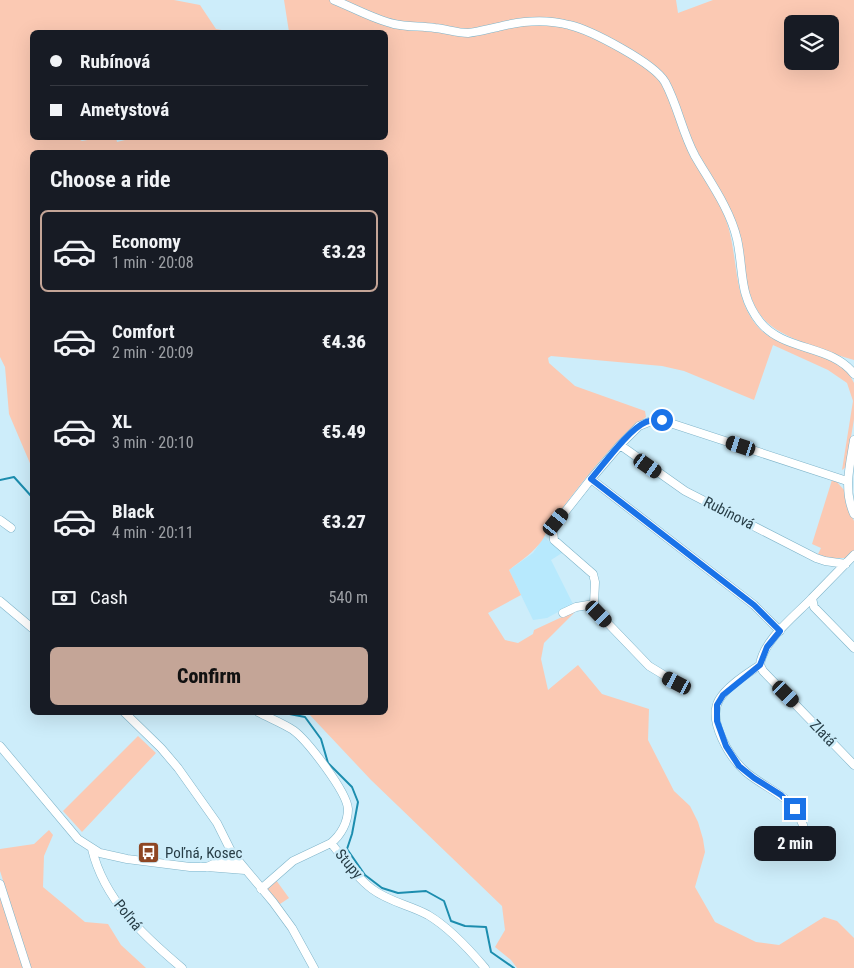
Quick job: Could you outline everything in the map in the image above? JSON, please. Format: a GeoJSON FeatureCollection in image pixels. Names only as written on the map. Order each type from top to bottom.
{"type":"FeatureCollection","features":[{"type":"Feature","properties":{"kind":"street"},"geometry":{"type":"LineString","coordinates":[[334,0],[394,24],[424,26],[467,33],[525,22],[570,25],[593,34],[630,54],[654,70],[664,80],[674,102],[686,138],[731,221],[737,240],[744,290],[751,309],[761,323],[775,335],[836,358],[854,374]]}},
{"type":"Feature","properties":{"kind":"street"},"geometry":{"type":"LineString","coordinates":[[677,683],[649,666],[599,614],[594,604],[595,582],[593,574],[557,544],[553,536],[556,522],[591,479],[639,426],[646,422],[662,420],[848,481]]}},
{"type":"Feature","properties":{"kind":"street"},"geometry":{"type":"LineString","coordinates":[[854,440],[848,481],[849,496],[854,514]]}},
{"type":"Feature","properties":{"kind":"street","name":"Rubínová"},"geometry":{"type":"LineString","coordinates":[[620,445],[685,491],[816,558],[846,564]]}},
{"type":"Feature","properties":{"kind":"street"},"geometry":{"type":"LineString","coordinates":[[591,479],[754,605],[780,631]]}},
{"type":"Feature","properties":{"kind":"street"},"geometry":{"type":"LineString","coordinates":[[0,520],[11,528]]}},
{"type":"Feature","properties":{"kind":"street"},"geometry":{"type":"LineString","coordinates":[[803,825],[795,809],[781,795],[739,766],[726,746],[718,728],[716,712],[719,700],[729,689],[760,665],[767,647],[780,631],[854,555]]}},
{"type":"Feature","properties":{"kind":"street"},"geometry":{"type":"LineString","coordinates":[[812,598],[814,607],[854,648]]}},
{"type":"Feature","properties":{"kind":"street"},"geometry":{"type":"LineString","coordinates":[[0,601],[30,626]]}},
{"type":"Feature","properties":{"kind":"street"},"geometry":{"type":"LineString","coordinates":[[563,613],[576,606],[594,604]]}},
{"type":"Feature","properties":{"kind":"street","name":"Zlatá"},"geometry":{"type":"LineString","coordinates":[[760,665],[763,671],[854,765]]}},
{"type":"Feature","properties":{"kind":"street"},"geometry":{"type":"LineString","coordinates":[[127,715],[161,748],[178,768],[216,823],[228,858],[242,867],[292,928],[314,968]]}},
{"type":"Feature","properties":{"kind":"street","name":"Stupy"},"geometry":{"type":"LineString","coordinates":[[264,715],[298,735],[316,755],[343,794],[347,802],[347,819],[340,835],[331,843],[365,883],[389,899],[439,922],[470,950],[485,968]]}},
{"type":"Feature","properties":{"kind":"street"},"geometry":{"type":"LineString","coordinates":[[0,746],[78,839],[92,849],[110,856],[190,867],[207,867],[228,858]]}},
{"type":"Feature","properties":{"kind":"street"},"geometry":{"type":"LineString","coordinates":[[261,889],[293,861],[331,843]]}},
{"type":"Feature","properties":{"kind":"street","name":"Poľná"},"geometry":{"type":"LineString","coordinates":[[92,849],[98,872],[116,901],[144,935],[182,968]]}},
{"type":"Feature","properties":{"kind":"street"},"geometry":{"type":"LineString","coordinates":[[0,884],[27,968]]}},
{"type":"Feature","properties":{"kind":"shaded area"},"geometry":{"type":"Polygon","coordinates":[[[0,0],[174,0],[200,5],[216,29],[222,30],[30,30],[30,140],[116,140],[117,142],[125,140],[388,140],[388,30],[289,30],[284,0],[676,0],[678,13],[713,0],[854,0],[854,360],[784,334],[766,321],[753,302],[748,289],[735,219],[731,211],[724,215],[729,229],[739,288],[750,315],[759,328],[782,343],[837,363],[847,372],[854,383],[854,419],[846,467],[842,470],[853,401],[847,383],[828,370],[773,345],[754,400],[684,371],[662,366],[551,356],[548,358],[549,363],[575,386],[645,411],[646,417],[620,439],[596,466],[549,526],[536,548],[509,570],[521,595],[488,613],[505,640],[518,643],[533,634],[534,630],[577,610],[544,643],[541,659],[548,690],[578,665],[602,694],[649,709],[648,740],[674,791],[690,806],[698,822],[705,852],[695,887],[715,922],[756,942],[779,945],[824,917],[837,921],[854,938],[854,968],[517,968],[511,960],[495,947],[505,930],[502,906],[371,780],[310,715],[388,715],[388,150],[30,150],[30,463],[9,414],[5,367],[0,357],[0,0]]]}},
{"type":"Feature","properties":{"kind":"shaded area"},"geometry":{"type":"Polygon","coordinates":[[[832,480],[837,482],[844,490],[846,504],[854,521],[854,550],[846,558],[827,558],[818,554],[821,548],[812,544],[832,480]]]}},
{"type":"Feature","properties":{"kind":"shaded area"},"geometry":{"type":"Polygon","coordinates":[[[544,537],[562,553],[551,560],[573,604],[547,618],[533,620],[509,570],[533,553],[544,537]]]}},
{"type":"Feature","properties":{"kind":"shaded area"},"geometry":{"type":"Polygon","coordinates":[[[138,736],[156,753],[82,832],[63,811],[138,736]]]}},
{"type":"Feature","properties":{"kind":"shaded area"},"geometry":{"type":"Polygon","coordinates":[[[49,830],[53,835],[44,856],[43,887],[85,922],[108,924],[121,945],[146,968],[31,968],[0,871],[0,849],[34,844],[49,830]]]}},
{"type":"Feature","properties":{"kind":"shaded area"},"geometry":{"type":"Polygon","coordinates":[[[276,880],[289,898],[280,904],[267,889],[276,880]]]}},
{"type":"Feature","properties":{"kind":"shaded area"},"geometry":{"type":"Polygon","coordinates":[[[0,897],[23,968],[0,968],[0,897]]]}},
{"type":"Feature","properties":{"kind":"waterway"},"geometry":{"type":"LineString","coordinates":[[0,480],[14,477],[30,495]]}},
{"type":"Feature","properties":{"kind":"waterway"},"geometry":{"type":"LineString","coordinates":[[295,715],[305,717],[321,739],[328,763],[352,787],[358,802],[347,849],[365,875],[382,888],[398,893],[426,891],[444,901],[451,921],[465,926],[486,927],[491,952],[514,968]]}},
{"type":"Feature","properties":{"kind":"place","name":"Poľná, Kosec"},"geometry":{"type":"Point","coordinates":[149,853]}},
{"type":"Feature","properties":{"kind":"route"},"geometry":{"type":"LineString","coordinates":[[662,420],[646,422],[639,426],[591,479],[754,605],[780,631],[763,652],[760,665],[723,695],[719,700],[716,712],[718,728],[726,746],[739,766],[781,795],[795,809]]}}]}
